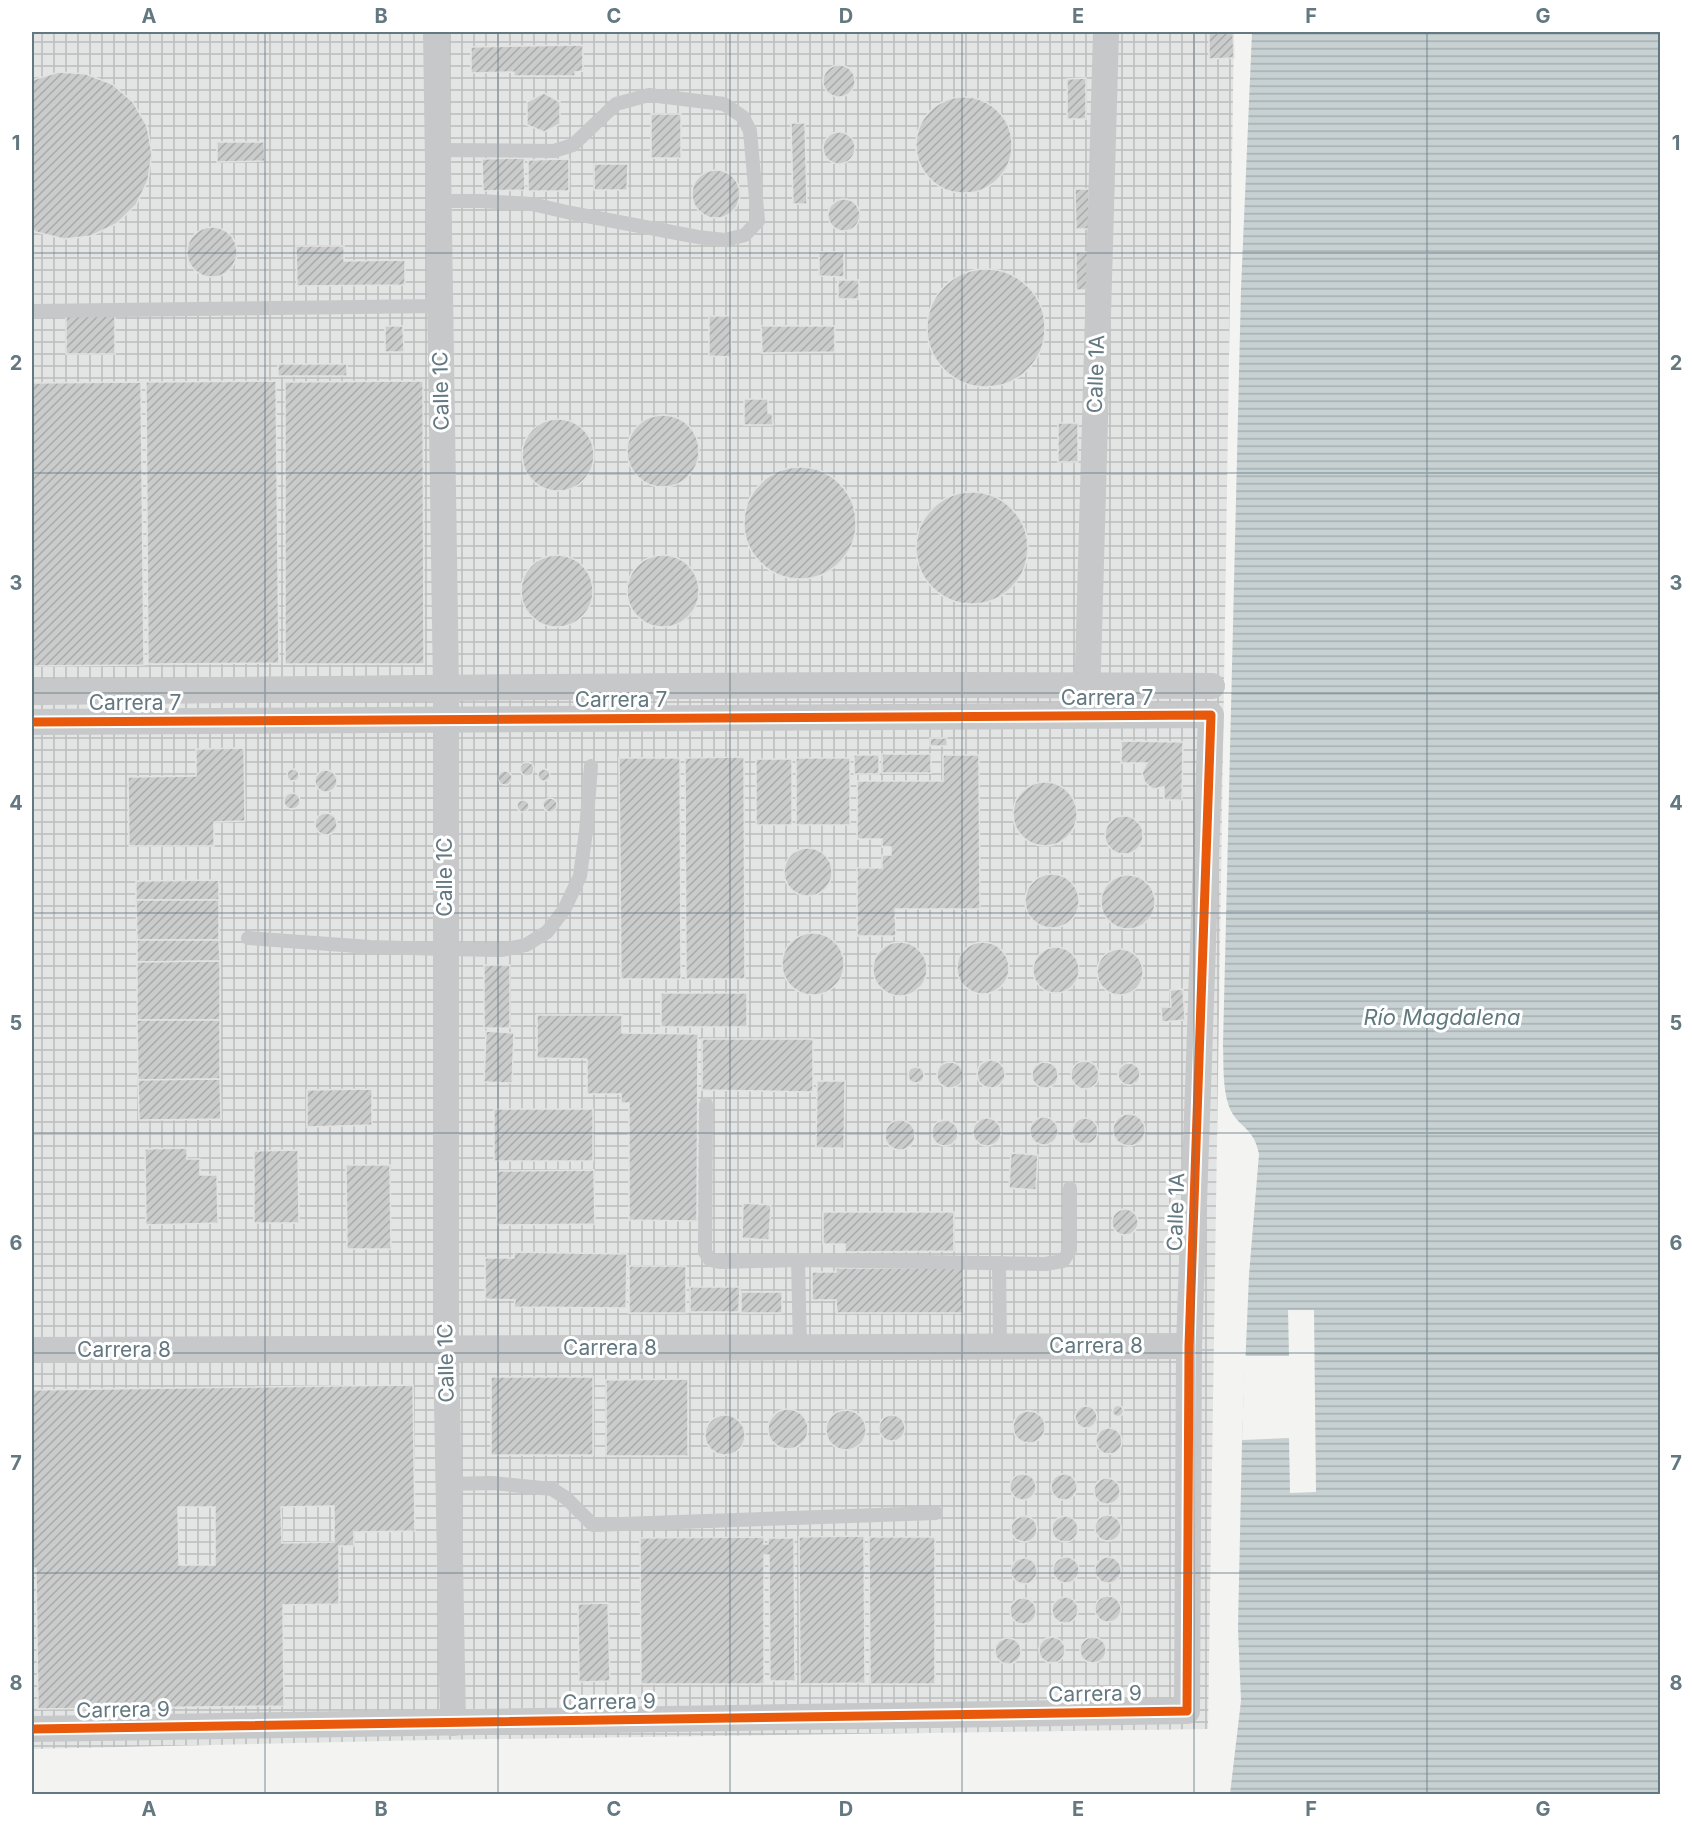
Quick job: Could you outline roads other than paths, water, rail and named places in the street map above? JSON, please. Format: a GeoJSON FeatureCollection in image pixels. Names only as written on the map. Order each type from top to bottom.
{"type":"FeatureCollection","features":[{"type":"Feature","properties":{"kind":"street","name":"Calle 1C"},"geometry":{"type":"LineString","coordinates":[[436,32],[446,688],[446,1348],[453,1723]]}},
{"type":"Feature","properties":{"kind":"street","name":"Calle 1A"},"geometry":{"type":"LineString","coordinates":[[1087,716],[1106,32]]}},
{"type":"Feature","properties":{"kind":"street","name":"Carrera 7"},"geometry":{"type":"LineString","coordinates":[[795,702],[1087,685],[1211,701]]}},
{"type":"Feature","properties":{"kind":"street","name":"Carrera 7"},"geometry":{"type":"LineString","coordinates":[[32,692],[446,688],[585,703]]}},
{"type":"Feature","properties":{"kind":"street","name":"Calle 1A"},"geometry":{"type":"LineString","coordinates":[[1187,1711],[1190,1346],[1211,701]]}},
{"type":"Feature","properties":{"kind":"street","name":"Carrera 7"},"geometry":{"type":"LineString","coordinates":[[32,722],[445,719],[585,703],[795,702],[1087,716],[1211,701]]}},
{"type":"Feature","properties":{"kind":"street","name":"Carrera 8"},"geometry":{"type":"LineString","coordinates":[[32,1350],[1190,1346]]}},
{"type":"Feature","properties":{"kind":"street","name":"Carrera 9"},"geometry":{"type":"LineString","coordinates":[[32,1729],[1187,1711]]}},
{"type":"Feature","properties":{"kind":"lane"},"geometry":{"type":"LineString","coordinates":[[438,150],[554,151],[573,145],[616,104],[649,95],[724,104],[743,117],[750,132],[758,221],[745,235],[725,240],[698,237],[532,204],[438,201]]}},
{"type":"Feature","properties":{"kind":"lane"},"geometry":{"type":"LineString","coordinates":[[32,311],[440,306]]}},
{"type":"Feature","properties":{"kind":"lane"},"geometry":{"type":"LineString","coordinates":[[248,938],[445,950],[510,948],[526,945],[547,932],[564,910],[580,876],[591,766]]}},
{"type":"Feature","properties":{"kind":"lane"},"geometry":{"type":"LineString","coordinates":[[706,1104],[705,1252],[710,1260],[720,1262],[798,1260],[1045,1264],[1063,1260],[1070,1250],[1070,1188]]}},
{"type":"Feature","properties":{"kind":"lane"},"geometry":{"type":"LineString","coordinates":[[798,1260],[800,1347]]}},
{"type":"Feature","properties":{"kind":"lane"},"geometry":{"type":"LineString","coordinates":[[999,1263],[1000,1346]]}},
{"type":"Feature","properties":{"kind":"lane"},"geometry":{"type":"LineString","coordinates":[[448,1484],[492,1483],[552,1489],[566,1498],[593,1525],[936,1513]]}},
{"type":"Feature","properties":{"kind":"water","name":"Río Magdalena"},"geometry":{"type":"Polygon","coordinates":[[[1252,32],[1660,32],[1660,1794],[1230,1794],[1241,1701],[1238,1628],[1242,1440],[1249,1275],[1259,1154],[1251,1134],[1235,1117],[1228,1104],[1224,1079],[1223,1045],[1241,289],[1252,32]]]}}]}
